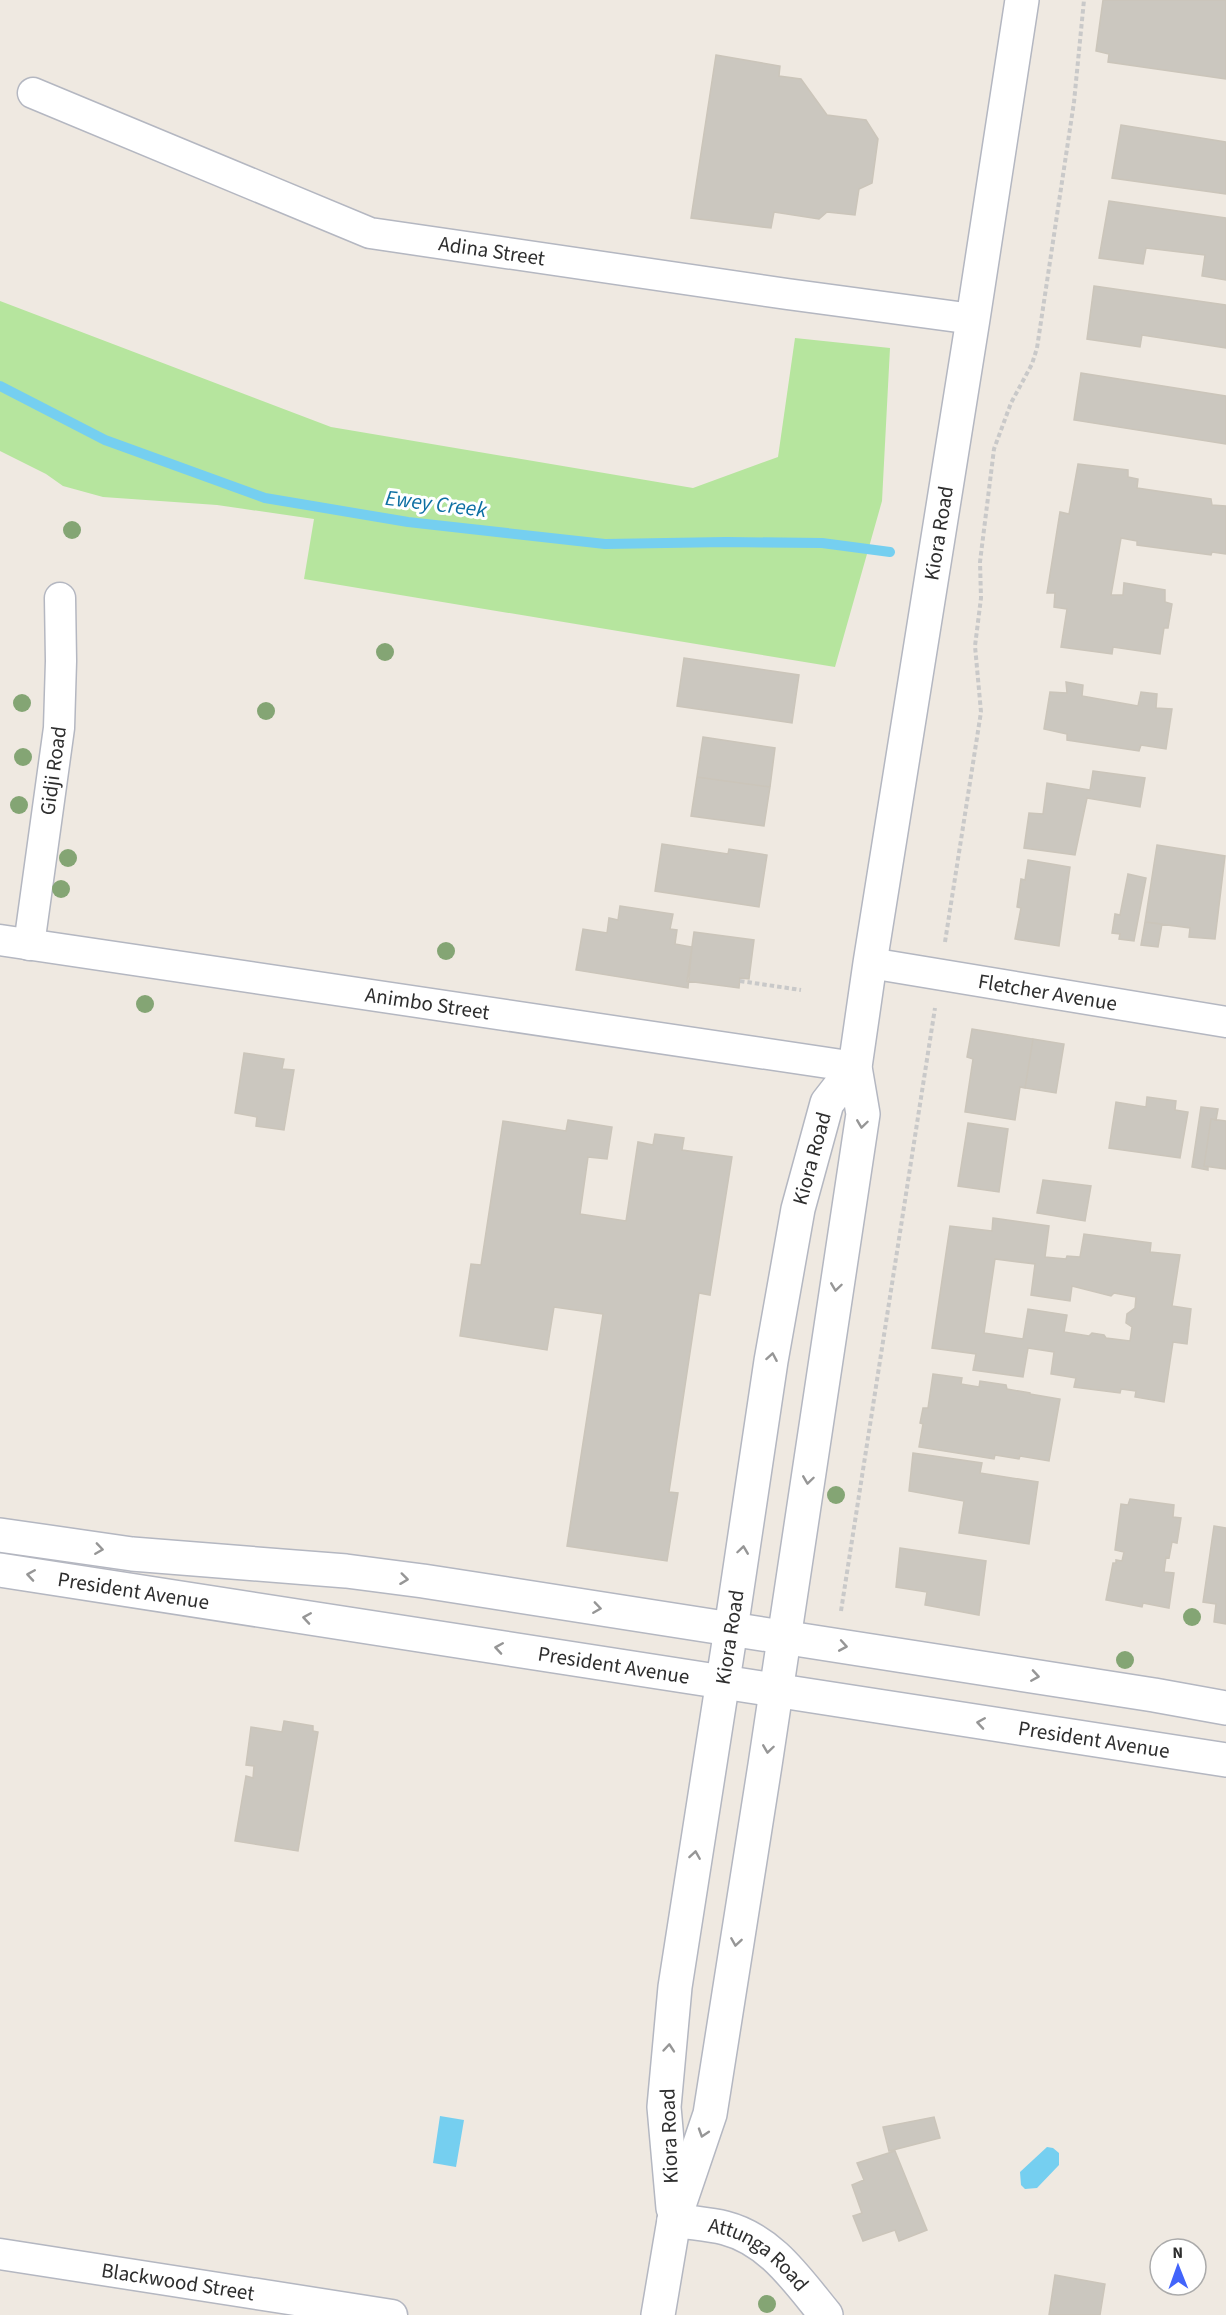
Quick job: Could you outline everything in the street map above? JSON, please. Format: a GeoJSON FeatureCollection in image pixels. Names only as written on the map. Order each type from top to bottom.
{"type":"FeatureCollection","features":[{"type":"Feature","properties":{"kind":"street","name":"Kiora Road"},"geometry":{"type":"LineString","coordinates":[[658,2315],[674,2220],[710,2114],[777,1691],[863,1114],[855,1066],[1022,0]]}},
{"type":"Feature","properties":{"kind":"street","name":"Adina Street"},"geometry":{"type":"LineString","coordinates":[[33,93],[370,233],[973,319]]}},
{"type":"Feature","properties":{"kind":"street","name":"Gidji Road"},"geometry":{"type":"LineString","coordinates":[[14,942],[58,728],[61,661],[60,598]]}},
{"type":"Feature","properties":{"kind":"street","name":"Animbo Street"},"geometry":{"type":"LineString","coordinates":[[14,942],[855,1066]]}},
{"type":"Feature","properties":{"kind":"street","name":"Fletcher Avenue"},"geometry":{"type":"LineString","coordinates":[[870,963],[1226,1022]]}},
{"type":"Feature","properties":{"kind":"street","name":"Kiora Road"},"geometry":{"type":"LineString","coordinates":[[674,2220],[664,2107],[674,1998],[771,1361],[798,1209],[827,1103],[855,1066]]}},
{"type":"Feature","properties":{"kind":"street","name":"President Avenue"},"geometry":{"type":"LineString","coordinates":[[0,1535],[132,1554],[346,1571],[785,1637],[1226,1708]]}},
{"type":"Feature","properties":{"kind":"street","name":"President Avenue"},"geometry":{"type":"LineString","coordinates":[[0,1570],[1226,1760]]}},
{"type":"Feature","properties":{"kind":"street","name":"Attunga Road"},"geometry":{"type":"LineString","coordinates":[[674,2220],[726,2228],[758,2241],[783,2263],[826,2315]]}},
{"type":"Feature","properties":{"kind":"street","name":"Blackwood Street"},"geometry":{"type":"LineString","coordinates":[[0,2254],[392,2315]]}},
{"type":"Feature","properties":{"kind":"path"},"geometry":{"type":"LineString","coordinates":[[944,946],[981,712],[975,646],[981,598],[980,562],[994,449],[1011,403],[1032,364],[1037,348],[1074,102],[1084,0]]}},
{"type":"Feature","properties":{"kind":"path"},"geometry":{"type":"LineString","coordinates":[[740,981],[801,990]]}},
{"type":"Feature","properties":{"kind":"path"},"geometry":{"type":"LineString","coordinates":[[841,1612],[936,1002]]}},
{"type":"Feature","properties":{"kind":"green space"},"geometry":{"type":"Polygon","coordinates":[[[0,301],[331,427],[693,488],[778,457],[795,338],[890,348],[882,501],[835,667],[304,579],[314,519],[217,505],[103,497],[63,486],[46,474],[0,451],[0,301]]]}},
{"type":"Feature","properties":{"kind":"water"},"geometry":{"type":"Polygon","coordinates":[[[440,2116],[464,2120],[456,2167],[433,2163],[440,2116]]]}},
{"type":"Feature","properties":{"kind":"water"},"geometry":{"type":"Polygon","coordinates":[[[1047,2147],[1059,2153],[1059,2165],[1037,2188],[1025,2189],[1021,2185],[1020,2172],[1047,2147]]]}},
{"type":"Feature","properties":{"kind":"building"},"geometry":{"type":"Polygon","coordinates":[[[1103,0],[1226,0],[1226,79],[1108,62],[1109,54],[1096,51],[1103,0]]]}},
{"type":"Feature","properties":{"kind":"building"},"geometry":{"type":"Polygon","coordinates":[[[716,55],[780,66],[779,76],[801,79],[827,115],[866,120],[878,139],[872,183],[859,189],[855,215],[827,212],[819,219],[774,212],[771,228],[691,218],[716,55]]]}},
{"type":"Feature","properties":{"kind":"building"},"geometry":{"type":"Polygon","coordinates":[[[1121,125],[1226,142],[1226,194],[1112,178],[1121,125]]]}},
{"type":"Feature","properties":{"kind":"building"},"geometry":{"type":"Polygon","coordinates":[[[1109,201],[1226,218],[1226,280],[1202,276],[1205,255],[1146,248],[1143,264],[1099,258],[1109,201]]]}},
{"type":"Feature","properties":{"kind":"building"},"geometry":{"type":"Polygon","coordinates":[[[1094,286],[1226,305],[1226,348],[1142,335],[1140,347],[1087,339],[1094,286]]]}},
{"type":"Feature","properties":{"kind":"building"},"geometry":{"type":"Polygon","coordinates":[[[1081,373],[1226,396],[1226,444],[1074,420],[1081,373]]]}},
{"type":"Feature","properties":{"kind":"building"},"geometry":{"type":"Polygon","coordinates":[[[1078,464],[1128,470],[1128,477],[1138,479],[1137,488],[1211,499],[1212,505],[1226,506],[1226,554],[1212,552],[1211,555],[1137,545],[1137,541],[1121,538],[1111,595],[1123,595],[1124,583],[1165,590],[1165,602],[1172,604],[1168,628],[1164,628],[1160,654],[1113,647],[1112,654],[1061,647],[1067,609],[1054,607],[1055,593],[1047,593],[1060,512],[1069,514],[1078,464]]]}},
{"type":"Feature","properties":{"kind":"building"},"geometry":{"type":"Polygon","coordinates":[[[684,658],[799,675],[792,723],[677,706],[684,658]]]}},
{"type":"Feature","properties":{"kind":"building"},"geometry":{"type":"Polygon","coordinates":[[[1066,682],[1083,685],[1082,696],[1138,706],[1141,692],[1157,694],[1156,708],[1172,709],[1166,749],[1141,745],[1139,751],[1067,740],[1067,734],[1044,729],[1050,692],[1067,693],[1066,682]]]}},
{"type":"Feature","properties":{"kind":"building"},"geometry":{"type":"Polygon","coordinates":[[[703,737],[775,748],[770,787],[697,777],[703,737]]]}},
{"type":"Feature","properties":{"kind":"building"},"geometry":{"type":"Polygon","coordinates":[[[1093,771],[1145,778],[1140,807],[1087,798],[1075,855],[1024,848],[1029,813],[1043,814],[1047,783],[1090,790],[1093,771]]]}},
{"type":"Feature","properties":{"kind":"building"},"geometry":{"type":"Polygon","coordinates":[[[697,777],[770,787],[764,826],[691,816],[697,777]]]}},
{"type":"Feature","properties":{"kind":"building"},"geometry":{"type":"Polygon","coordinates":[[[662,844],[728,854],[729,849],[767,855],[759,907],[655,891],[662,844]]]}},
{"type":"Feature","properties":{"kind":"building"},"geometry":{"type":"Polygon","coordinates":[[[1157,845],[1225,856],[1215,939],[1189,937],[1190,928],[1145,922],[1157,845]]]}},
{"type":"Feature","properties":{"kind":"building"},"geometry":{"type":"Polygon","coordinates":[[[1028,860],[1070,867],[1059,946],[1015,939],[1021,908],[1017,907],[1021,879],[1025,880],[1028,860]]]}},
{"type":"Feature","properties":{"kind":"building"},"geometry":{"type":"Polygon","coordinates":[[[1128,874],[1146,878],[1134,941],[1119,939],[1120,934],[1112,933],[1115,914],[1120,915],[1128,874]]]}},
{"type":"Feature","properties":{"kind":"building"},"geometry":{"type":"Polygon","coordinates":[[[620,906],[673,914],[670,929],[677,930],[675,944],[692,947],[688,988],[576,970],[583,929],[607,933],[609,918],[618,920],[620,906]]]}},
{"type":"Feature","properties":{"kind":"building"},"geometry":{"type":"Polygon","coordinates":[[[1145,922],[1162,924],[1158,947],[1141,945],[1145,922]]]}},
{"type":"Feature","properties":{"kind":"building"},"geometry":{"type":"Polygon","coordinates":[[[694,932],[754,940],[749,979],[740,978],[739,988],[687,981],[694,932]]]}},
{"type":"Feature","properties":{"kind":"building"},"geometry":{"type":"Polygon","coordinates":[[[972,1029],[1033,1039],[1025,1088],[1020,1087],[1015,1120],[965,1112],[973,1059],[967,1057],[972,1029]]]}},
{"type":"Feature","properties":{"kind":"building"},"geometry":{"type":"Polygon","coordinates":[[[1033,1039],[1064,1044],[1056,1093],[1025,1088],[1033,1039]]]}},
{"type":"Feature","properties":{"kind":"building"},"geometry":{"type":"Polygon","coordinates":[[[244,1053],[284,1059],[282,1069],[294,1070],[284,1130],[256,1126],[257,1117],[235,1113],[244,1053]]]}},
{"type":"Feature","properties":{"kind":"building"},"geometry":{"type":"Polygon","coordinates":[[[1147,1097],[1176,1101],[1175,1110],[1188,1112],[1180,1158],[1109,1148],[1116,1102],[1146,1107],[1147,1097]]]}},
{"type":"Feature","properties":{"kind":"building"},"geometry":{"type":"Polygon","coordinates":[[[1201,1107],[1218,1109],[1216,1120],[1211,1119],[1204,1166],[1208,1167],[1208,1170],[1192,1167],[1201,1107]]]}},
{"type":"Feature","properties":{"kind":"building"},"geometry":{"type":"Polygon","coordinates":[[[1211,1119],[1226,1121],[1226,1169],[1204,1166],[1211,1119]]]}},
{"type":"Feature","properties":{"kind":"building"},"geometry":{"type":"Polygon","coordinates":[[[568,1120],[612,1127],[607,1159],[588,1157],[580,1214],[626,1221],[638,1142],[653,1145],[655,1134],[684,1138],[682,1150],[732,1157],[710,1295],[699,1293],[669,1492],[678,1493],[667,1561],[567,1546],[603,1314],[554,1307],[547,1350],[460,1336],[471,1264],[481,1265],[503,1121],[566,1131],[568,1120]]]}},
{"type":"Feature","properties":{"kind":"building"},"geometry":{"type":"Polygon","coordinates":[[[968,1123],[1008,1129],[999,1192],[958,1186],[968,1123]]]}},
{"type":"Feature","properties":{"kind":"building"},"geometry":{"type":"Polygon","coordinates":[[[1043,1180],[1091,1186],[1085,1221],[1037,1213],[1043,1180]]]}},
{"type":"Feature","properties":{"kind":"building"},"geometry":{"type":"Polygon","coordinates":[[[993,1218],[1049,1226],[1045,1257],[1066,1259],[1067,1256],[1080,1257],[1084,1234],[1151,1243],[1150,1252],[1180,1255],[1172,1306],[1191,1309],[1187,1344],[1173,1342],[1164,1402],[1135,1397],[1136,1391],[1121,1389],[1120,1393],[1074,1387],[1076,1378],[1051,1374],[1054,1352],[1028,1348],[1023,1377],[973,1370],[976,1354],[932,1348],[950,1226],[992,1231],[993,1218]],[[995,1259],[984,1333],[1023,1339],[1028,1309],[1067,1315],[1064,1332],[1089,1336],[1092,1333],[1104,1335],[1106,1338],[1130,1341],[1132,1327],[1126,1323],[1127,1314],[1135,1308],[1136,1297],[1114,1293],[1111,1296],[1072,1286],[1070,1301],[1031,1295],[1035,1264],[995,1259]]]}},
{"type":"Feature","properties":{"kind":"building"},"geometry":{"type":"Polygon","coordinates":[[[933,1374],[962,1378],[961,1384],[979,1387],[980,1381],[1006,1385],[1007,1389],[1060,1399],[1049,1461],[995,1455],[994,1459],[919,1447],[923,1424],[920,1423],[923,1408],[928,1408],[933,1374]]]}},
{"type":"Feature","properties":{"kind":"building"},"geometry":{"type":"Polygon","coordinates":[[[913,1453],[982,1463],[980,1473],[1038,1482],[1029,1544],[959,1533],[964,1501],[909,1491],[913,1453]]]}},
{"type":"Feature","properties":{"kind":"building"},"geometry":{"type":"Polygon","coordinates":[[[1130,1499],[1174,1505],[1173,1517],[1181,1518],[1177,1543],[1172,1542],[1169,1558],[1166,1557],[1164,1572],[1174,1573],[1169,1608],[1143,1603],[1142,1607],[1106,1600],[1113,1563],[1116,1563],[1116,1560],[1122,1561],[1124,1552],[1115,1550],[1121,1504],[1128,1505],[1130,1499]]]}},
{"type":"Feature","properties":{"kind":"building"},"geometry":{"type":"Polygon","coordinates":[[[1214,1526],[1226,1528],[1226,1624],[1214,1622],[1216,1604],[1203,1602],[1214,1526]]]}},
{"type":"Feature","properties":{"kind":"building"},"geometry":{"type":"Polygon","coordinates":[[[900,1548],[986,1561],[979,1615],[925,1605],[927,1592],[896,1587],[900,1548]]]}},
{"type":"Feature","properties":{"kind":"building"},"geometry":{"type":"Polygon","coordinates":[[[284,1721],[313,1726],[313,1731],[318,1732],[298,1851],[235,1841],[246,1776],[253,1778],[254,1766],[246,1765],[251,1727],[282,1732],[284,1721]]]}},
{"type":"Feature","properties":{"kind":"building"},"geometry":{"type":"Polygon","coordinates":[[[934,2117],[940,2138],[889,2151],[883,2127],[934,2117]]]}},
{"type":"Feature","properties":{"kind":"building"},"geometry":{"type":"Polygon","coordinates":[[[895,2151],[927,2230],[899,2241],[895,2230],[863,2241],[853,2216],[862,2213],[852,2185],[864,2180],[857,2163],[895,2151]]]}},
{"type":"Feature","properties":{"kind":"building"},"geometry":{"type":"Polygon","coordinates":[[[1055,2275],[1105,2284],[1100,2315],[1049,2315],[1055,2275]]]}},
{"type":"Feature","properties":{"kind":"waterway","name":"Ewey Creek"},"geometry":{"type":"LineString","coordinates":[[0,386],[105,440],[265,498],[408,522],[605,544],[822,543],[890,552]]}}]}
